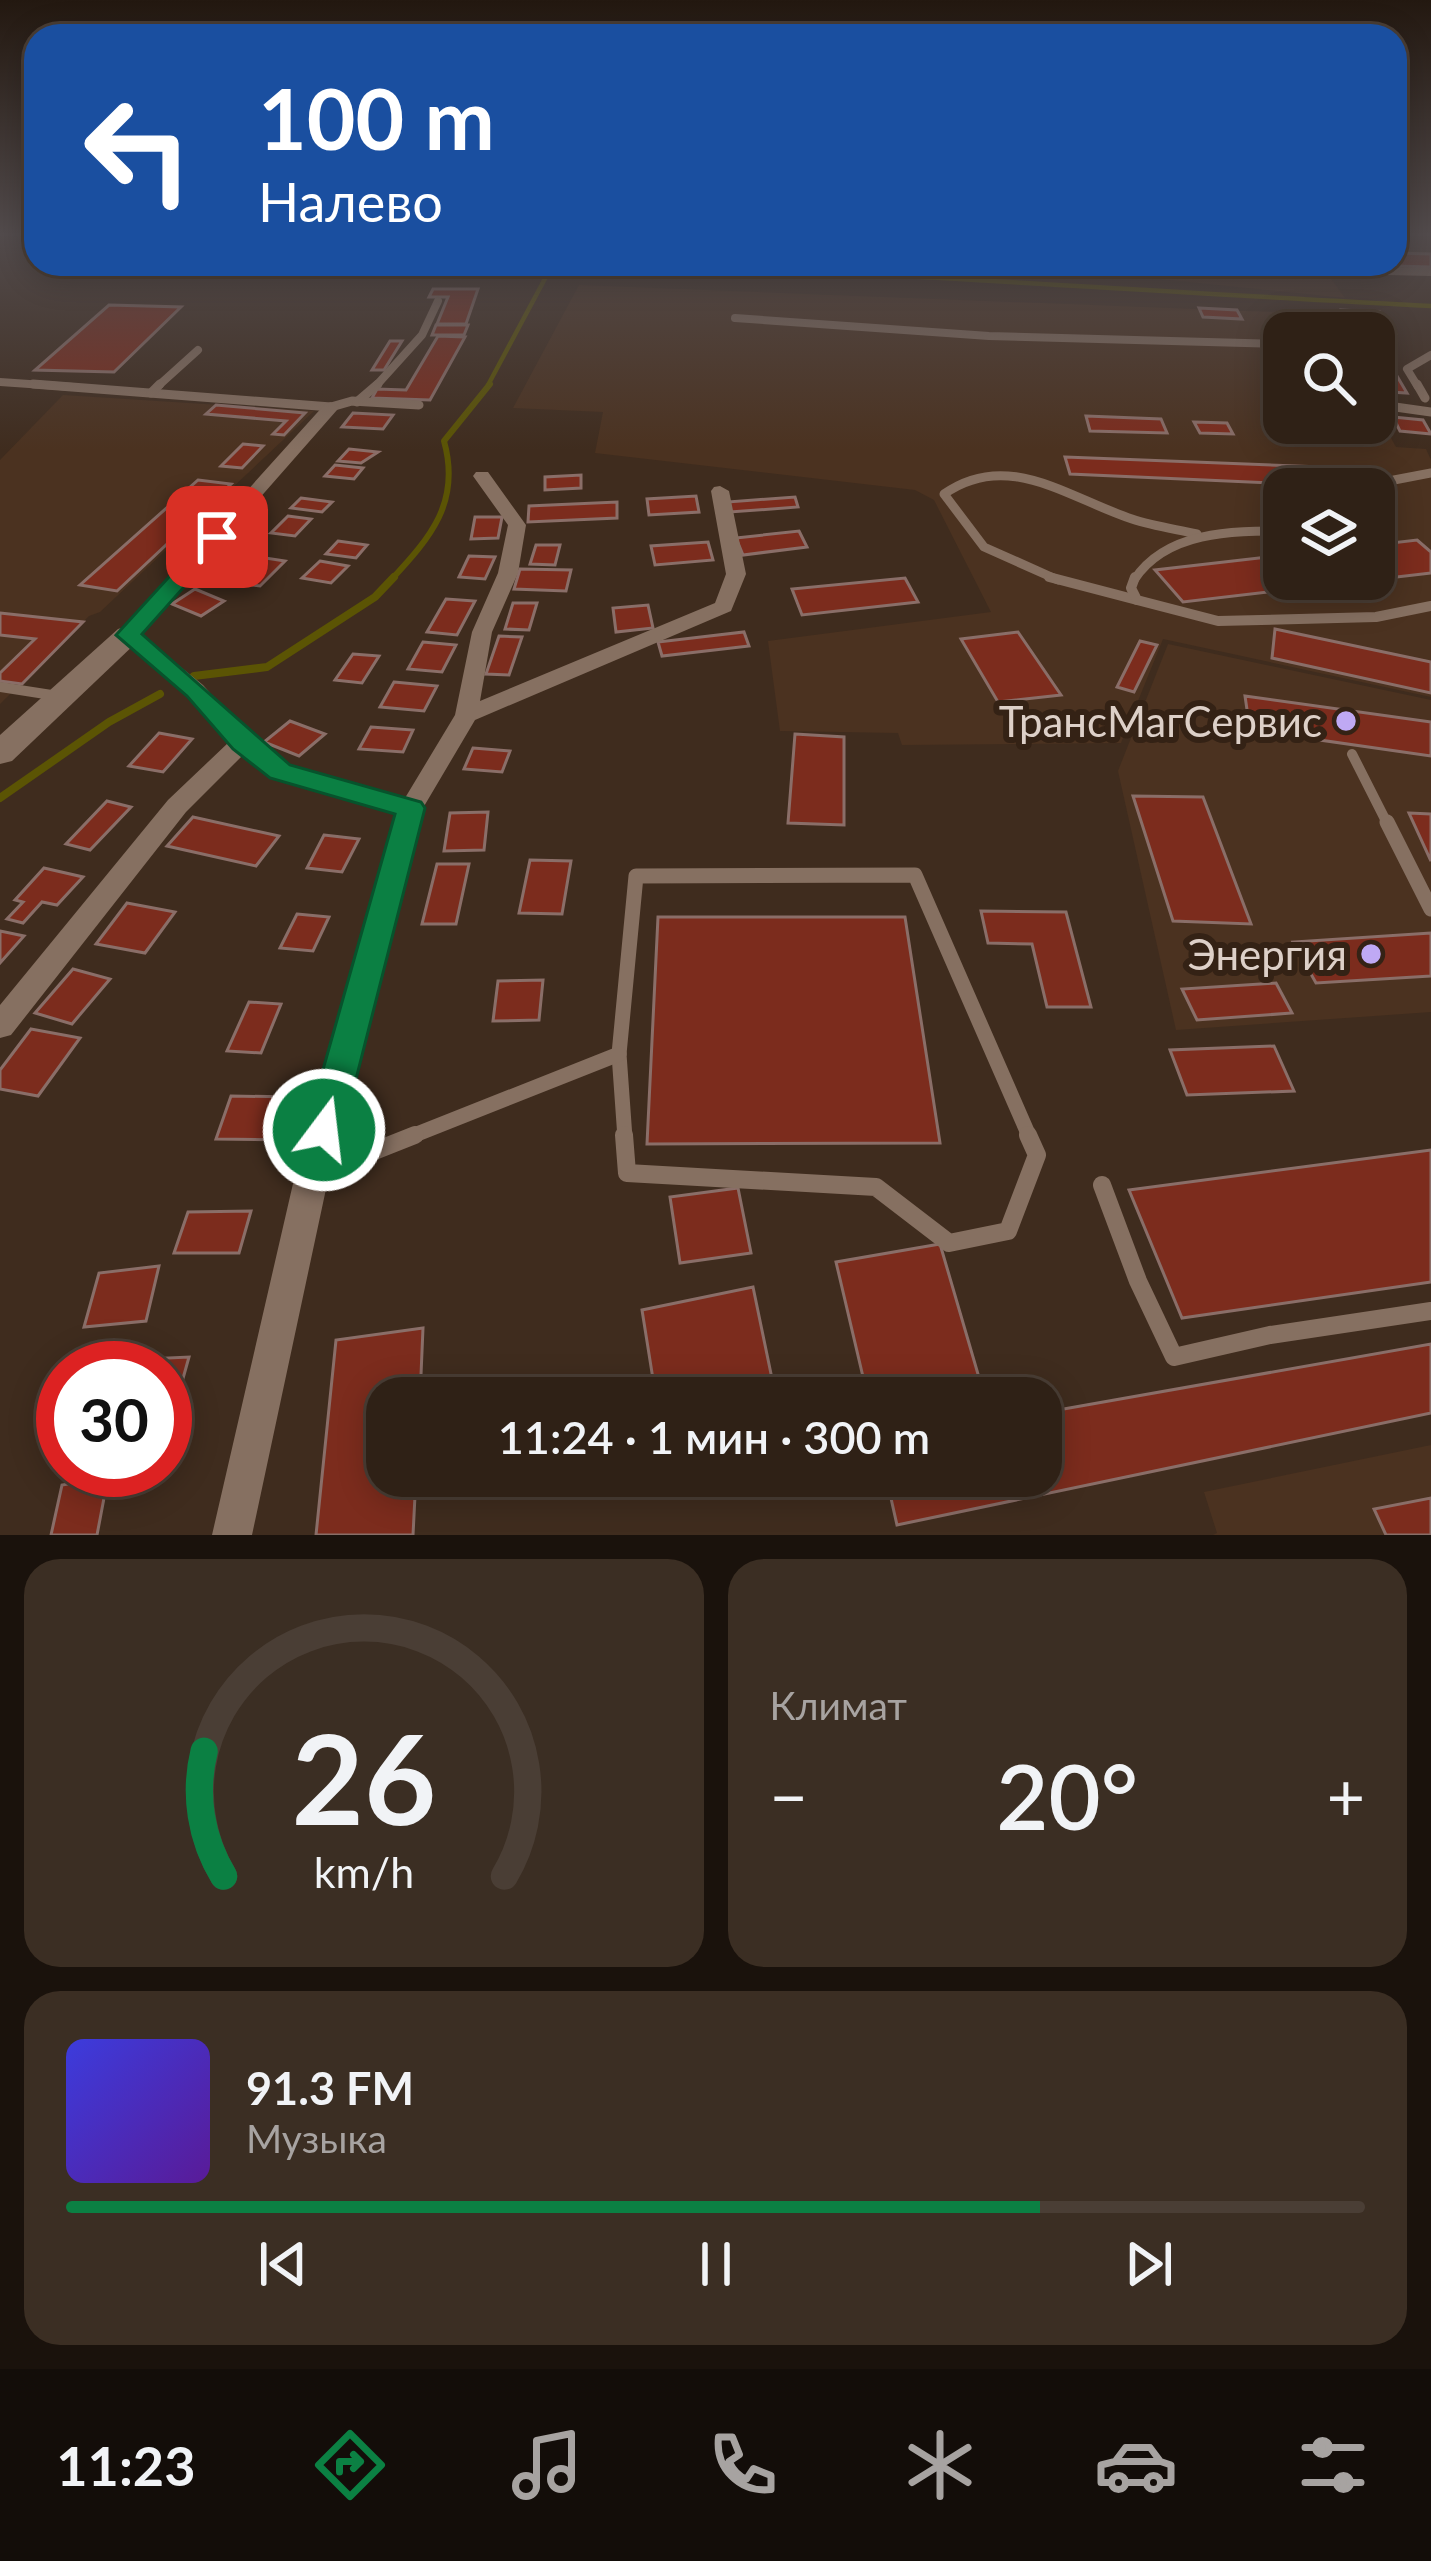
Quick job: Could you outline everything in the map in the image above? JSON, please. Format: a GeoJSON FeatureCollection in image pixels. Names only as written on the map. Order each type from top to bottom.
{"type":"FeatureCollection","features":[{"type":"Feature","properties":{"kind":"street"},"geometry":{"type":"LineString","coordinates":[[0,753],[128,635],[331,407]]}},
{"type":"Feature","properties":{"kind":"street"},"geometry":{"type":"LineString","coordinates":[[232,1535],[312,1175],[411,808],[466,715],[482,632],[508,573],[517,525],[482,476]]}},
{"type":"Feature","properties":{"kind":"street"},"geometry":{"type":"LineString","coordinates":[[466,715],[724,608],[736,574],[720,491]]}},
{"type":"Feature","properties":{"kind":"street"},"geometry":{"type":"LineString","coordinates":[[128,635],[196,691],[242,742],[280,772],[411,808]]}},
{"type":"Feature","properties":{"kind":"street"},"geometry":{"type":"LineString","coordinates":[[0,1026],[177,806],[242,742]]}},
{"type":"Feature","properties":{"kind":"lane"},"geometry":{"type":"LineString","coordinates":[[357,402],[400,362],[436,307]]}},
{"type":"Feature","properties":{"kind":"lane"},"geometry":{"type":"LineString","coordinates":[[735,318],[989,336],[1263,343]]}},
{"type":"Feature","properties":{"kind":"lane"},"geometry":{"type":"LineString","coordinates":[[151,393],[198,350]]}},
{"type":"Feature","properties":{"kind":"lane"},"geometry":{"type":"LineString","coordinates":[[1429,404],[1406,369],[1431,355]]}},
{"type":"Feature","properties":{"kind":"lane"},"geometry":{"type":"LineString","coordinates":[[0,382],[331,407],[357,402],[418,405]]}},
{"type":"Feature","properties":{"kind":"lane"},"geometry":{"type":"LineString","coordinates":[[1395,404],[1429,404]]}},
{"type":"Feature","properties":{"kind":"lane"},"geometry":{"type":"LineString","coordinates":[[1395,480],[1431,473]]}},
{"type":"Feature","properties":{"kind":"lane"},"geometry":{"type":"LineString","coordinates":[[1263,532],[1197,534],[1130,519],[1033,479],[960,478],[944,494],[959,520],[984,547],[1048,576],[1218,621],[1376,617],[1431,606]]}},
{"type":"Feature","properties":{"kind":"lane"},"geometry":{"type":"LineString","coordinates":[[1137,600],[1131,588],[1135,574],[1174,544],[1197,534]]}},
{"type":"Feature","properties":{"kind":"lane"},"geometry":{"type":"LineString","coordinates":[[0,687],[62,697]]}},
{"type":"Feature","properties":{"kind":"lane"},"geometry":{"type":"LineString","coordinates":[[1352,754],[1431,909]]}},
{"type":"Feature","properties":{"kind":"lane"},"geometry":{"type":"LineString","coordinates":[[915,875],[1037,1155],[1008,1231],[950,1243],[876,1187],[627,1173],[619,1054],[636,876],[915,875]]}},
{"type":"Feature","properties":{"kind":"lane"},"geometry":{"type":"LineString","coordinates":[[312,1175],[619,1054]]}},
{"type":"Feature","properties":{"kind":"lane"},"geometry":{"type":"LineString","coordinates":[[1102,1185],[1138,1281],[1174,1357],[1270,1335],[1431,1311]]}},
{"type":"Feature","properties":{"kind":"shaded area"},"geometry":{"type":"Polygon","coordinates":[[[567,307],[1133,307],[1271,312],[1263,312],[1263,444],[1394,444],[1426,449],[1431,460],[1431,697],[1163,639],[1121,743],[902,745],[898,733],[780,731],[768,641],[991,612],[934,500],[915,490],[595,453],[603,412],[513,408],[567,307]]]}},
{"type":"Feature","properties":{"kind":"shaded area"},"geometry":{"type":"Polygon","coordinates":[[[63,395],[314,411],[100,612],[89,616],[0,704],[0,460],[63,395]]]}},
{"type":"Feature","properties":{"kind":"shaded area"},"geometry":{"type":"Polygon","coordinates":[[[1168,644],[1431,700],[1431,1012],[1176,1030],[1118,771],[1168,644]]]}},
{"type":"Feature","properties":{"kind":"shaded area"},"geometry":{"type":"Polygon","coordinates":[[[1431,1445],[1431,1535],[1213,1535],[1217,1533],[1204,1492],[1431,1445]]]}},
{"type":"Feature","properties":{"kind":"building"},"geometry":{"type":"Polygon","coordinates":[[[107,307],[181,307],[114,372],[35,370],[107,307]]]}},
{"type":"Feature","properties":{"kind":"building"},"geometry":{"type":"Polygon","coordinates":[[[444,307],[472,307],[466,324],[437,324],[444,307]]]}},
{"type":"Feature","properties":{"kind":"building"},"geometry":{"type":"Polygon","coordinates":[[[1199,308],[1237,310],[1242,319],[1203,317],[1199,308]]]}},
{"type":"Feature","properties":{"kind":"building"},"geometry":{"type":"Polygon","coordinates":[[[436,325],[468,325],[464,335],[432,335],[436,325]]]}},
{"type":"Feature","properties":{"kind":"building"},"geometry":{"type":"Polygon","coordinates":[[[438,336],[465,337],[430,400],[372,398],[377,389],[406,390],[438,336]]]}},
{"type":"Feature","properties":{"kind":"building"},"geometry":{"type":"Polygon","coordinates":[[[390,341],[402,341],[384,370],[372,370],[390,341]]]}},
{"type":"Feature","properties":{"kind":"building"},"geometry":{"type":"Polygon","coordinates":[[[1395,373],[1407,393],[1395,392],[1395,373]]]}},
{"type":"Feature","properties":{"kind":"building"},"geometry":{"type":"Polygon","coordinates":[[[216,405],[305,413],[284,435],[273,434],[286,421],[206,414],[216,405]]]}},
{"type":"Feature","properties":{"kind":"building"},"geometry":{"type":"Polygon","coordinates":[[[353,413],[393,415],[383,429],[342,427],[353,413]]]}},
{"type":"Feature","properties":{"kind":"building"},"geometry":{"type":"Polygon","coordinates":[[[1086,416],[1161,419],[1167,433],[1090,431],[1086,416]]]}},
{"type":"Feature","properties":{"kind":"building"},"geometry":{"type":"Polygon","coordinates":[[[1395,417],[1423,420],[1431,434],[1400,431],[1395,417]]]}},
{"type":"Feature","properties":{"kind":"building"},"geometry":{"type":"Polygon","coordinates":[[[1194,422],[1227,423],[1233,434],[1200,433],[1194,422]]]}},
{"type":"Feature","properties":{"kind":"building"},"geometry":{"type":"Polygon","coordinates":[[[243,444],[263,446],[242,468],[221,466],[243,444]]]}},
{"type":"Feature","properties":{"kind":"building"},"geometry":{"type":"Polygon","coordinates":[[[349,449],[378,452],[361,463],[338,461],[349,449]]]}},
{"type":"Feature","properties":{"kind":"building"},"geometry":{"type":"Polygon","coordinates":[[[1065,457],[1347,468],[1263,468],[1263,483],[1070,474],[1065,457]]]}},
{"type":"Feature","properties":{"kind":"building"},"geometry":{"type":"Polygon","coordinates":[[[335,465],[363,468],[354,479],[325,476],[335,465]]]}},
{"type":"Feature","properties":{"kind":"building"},"geometry":{"type":"Polygon","coordinates":[[[581,475],[581,488],[545,490],[545,477],[581,475]]]}},
{"type":"Feature","properties":{"kind":"building"},"geometry":{"type":"Polygon","coordinates":[[[198,480],[231,484],[117,591],[80,585],[198,480]]]}},
{"type":"Feature","properties":{"kind":"building"},"geometry":{"type":"Polygon","coordinates":[[[696,496],[699,512],[649,515],[647,499],[696,496]]]}},
{"type":"Feature","properties":{"kind":"building"},"geometry":{"type":"Polygon","coordinates":[[[795,497],[798,507],[730,512],[727,502],[795,497]]]}},
{"type":"Feature","properties":{"kind":"building"},"geometry":{"type":"Polygon","coordinates":[[[301,498],[332,502],[322,512],[291,508],[301,498]]]}},
{"type":"Feature","properties":{"kind":"building"},"geometry":{"type":"Polygon","coordinates":[[[617,502],[617,518],[528,522],[529,506],[617,502]]]}},
{"type":"Feature","properties":{"kind":"building"},"geometry":{"type":"Polygon","coordinates":[[[288,516],[311,519],[295,536],[271,533],[288,516]]]}},
{"type":"Feature","properties":{"kind":"building"},"geometry":{"type":"Polygon","coordinates":[[[475,517],[502,517],[498,538],[471,539],[475,517]]]}},
{"type":"Feature","properties":{"kind":"building"},"geometry":{"type":"Polygon","coordinates":[[[799,531],[807,547],[743,555],[736,538],[799,531]]]}},
{"type":"Feature","properties":{"kind":"building"},"geometry":{"type":"Polygon","coordinates":[[[1417,540],[1431,552],[1431,573],[1395,577],[1395,543],[1417,540]]]}},
{"type":"Feature","properties":{"kind":"building"},"geometry":{"type":"Polygon","coordinates":[[[338,541],[367,545],[356,558],[326,554],[338,541]]]}},
{"type":"Feature","properties":{"kind":"building"},"geometry":{"type":"Polygon","coordinates":[[[708,542],[713,560],[655,565],[651,546],[708,542]]]}},
{"type":"Feature","properties":{"kind":"building"},"geometry":{"type":"Polygon","coordinates":[[[536,545],[560,545],[555,565],[530,564],[536,545]]]}},
{"type":"Feature","properties":{"kind":"building"},"geometry":{"type":"Polygon","coordinates":[[[226,552],[285,561],[260,586],[238,583],[254,566],[217,560],[226,552]]]}},
{"type":"Feature","properties":{"kind":"building"},"geometry":{"type":"Polygon","coordinates":[[[469,556],[495,557],[485,579],[459,577],[469,556]]]}},
{"type":"Feature","properties":{"kind":"building"},"geometry":{"type":"Polygon","coordinates":[[[1263,557],[1263,593],[1183,602],[1155,570],[1263,557]]]}},
{"type":"Feature","properties":{"kind":"building"},"geometry":{"type":"Polygon","coordinates":[[[320,561],[348,566],[331,583],[302,578],[320,561]]]}},
{"type":"Feature","properties":{"kind":"building"},"geometry":{"type":"Polygon","coordinates":[[[520,569],[571,570],[566,591],[514,589],[520,569]]]}},
{"type":"Feature","properties":{"kind":"building"},"geometry":{"type":"Polygon","coordinates":[[[905,578],[918,602],[802,615],[792,589],[905,578]]]}},
{"type":"Feature","properties":{"kind":"building"},"geometry":{"type":"Polygon","coordinates":[[[195,589],[224,601],[201,616],[172,604],[195,589]]]}},
{"type":"Feature","properties":{"kind":"building"},"geometry":{"type":"Polygon","coordinates":[[[446,599],[475,601],[457,635],[427,632],[446,599]]]}},
{"type":"Feature","properties":{"kind":"building"},"geometry":{"type":"Polygon","coordinates":[[[513,603],[537,603],[529,630],[505,629],[513,603]]]}},
{"type":"Feature","properties":{"kind":"building"},"geometry":{"type":"Polygon","coordinates":[[[648,605],[653,628],[616,632],[613,608],[648,605]]]}},
{"type":"Feature","properties":{"kind":"building"},"geometry":{"type":"Polygon","coordinates":[[[0,613],[83,622],[22,684],[0,681],[0,673],[35,639],[0,635],[0,613]]]}},
{"type":"Feature","properties":{"kind":"building"},"geometry":{"type":"Polygon","coordinates":[[[1275,629],[1431,662],[1431,693],[1272,658],[1275,629]]]}},
{"type":"Feature","properties":{"kind":"building"},"geometry":{"type":"Polygon","coordinates":[[[744,632],[749,646],[662,656],[658,642],[744,632]]]}},
{"type":"Feature","properties":{"kind":"building"},"geometry":{"type":"Polygon","coordinates":[[[1018,632],[1061,695],[998,702],[961,639],[1018,632]]]}},
{"type":"Feature","properties":{"kind":"building"},"geometry":{"type":"Polygon","coordinates":[[[499,636],[522,637],[509,675],[486,674],[499,636]]]}},
{"type":"Feature","properties":{"kind":"building"},"geometry":{"type":"Polygon","coordinates":[[[1140,641],[1157,645],[1134,692],[1117,687],[1140,641]]]}},
{"type":"Feature","properties":{"kind":"building"},"geometry":{"type":"Polygon","coordinates":[[[423,642],[456,645],[442,672],[408,669],[423,642]]]}},
{"type":"Feature","properties":{"kind":"building"},"geometry":{"type":"Polygon","coordinates":[[[353,654],[379,656],[362,683],[335,680],[353,654]]]}},
{"type":"Feature","properties":{"kind":"building"},"geometry":{"type":"Polygon","coordinates":[[[394,682],[437,686],[424,711],[380,707],[394,682]]]}},
{"type":"Feature","properties":{"kind":"building"},"geometry":{"type":"Polygon","coordinates":[[[1245,696],[1431,722],[1431,756],[1250,730],[1245,696]]]}},
{"type":"Feature","properties":{"kind":"building"},"geometry":{"type":"Polygon","coordinates":[[[290,721],[325,734],[299,756],[264,742],[290,721]]]}},
{"type":"Feature","properties":{"kind":"building"},"geometry":{"type":"Polygon","coordinates":[[[371,727],[413,730],[403,752],[359,749],[371,727]]]}},
{"type":"Feature","properties":{"kind":"building"},"geometry":{"type":"Polygon","coordinates":[[[159,733],[192,739],[163,772],[129,766],[159,733]]]}},
{"type":"Feature","properties":{"kind":"building"},"geometry":{"type":"Polygon","coordinates":[[[795,734],[844,737],[844,825],[788,823],[795,734]]]}},
{"type":"Feature","properties":{"kind":"building"},"geometry":{"type":"Polygon","coordinates":[[[473,748],[510,751],[502,772],[464,769],[473,748]]]}},
{"type":"Feature","properties":{"kind":"building"},"geometry":{"type":"Polygon","coordinates":[[[1133,796],[1203,797],[1251,924],[1173,921],[1133,796]]]}},
{"type":"Feature","properties":{"kind":"building"},"geometry":{"type":"Polygon","coordinates":[[[107,801],[131,807],[90,850],[66,844],[107,801]]]}},
{"type":"Feature","properties":{"kind":"building"},"geometry":{"type":"Polygon","coordinates":[[[488,812],[484,850],[444,851],[450,813],[488,812]]]}},
{"type":"Feature","properties":{"kind":"building"},"geometry":{"type":"Polygon","coordinates":[[[1409,813],[1431,814],[1431,861],[1409,813]]]}},
{"type":"Feature","properties":{"kind":"building"},"geometry":{"type":"Polygon","coordinates":[[[193,817],[279,836],[256,866],[167,846],[193,817]]]}},
{"type":"Feature","properties":{"kind":"building"},"geometry":{"type":"Polygon","coordinates":[[[324,835],[359,839],[342,872],[307,868],[324,835]]]}},
{"type":"Feature","properties":{"kind":"building"},"geometry":{"type":"Polygon","coordinates":[[[530,860],[571,861],[562,914],[519,913],[530,860]]]}},
{"type":"Feature","properties":{"kind":"building"},"geometry":{"type":"Polygon","coordinates":[[[437,864],[469,864],[456,924],[422,924],[437,864]]]}},
{"type":"Feature","properties":{"kind":"building"},"geometry":{"type":"Polygon","coordinates":[[[44,868],[83,877],[57,905],[42,902],[23,923],[7,919],[23,902],[15,900],[44,868]]]}},
{"type":"Feature","properties":{"kind":"building"},"geometry":{"type":"Polygon","coordinates":[[[127,903],[175,912],[145,953],[96,944],[127,903]]]}},
{"type":"Feature","properties":{"kind":"building"},"geometry":{"type":"Polygon","coordinates":[[[981,911],[1066,912],[1091,1007],[1047,1007],[1032,944],[988,943],[981,911]]]}},
{"type":"Feature","properties":{"kind":"building"},"geometry":{"type":"Polygon","coordinates":[[[297,914],[329,917],[313,951],[280,948],[297,914]]]}},
{"type":"Feature","properties":{"kind":"building"},"geometry":{"type":"Polygon","coordinates":[[[658,917],[905,917],[940,1143],[647,1144],[658,917]]]}},
{"type":"Feature","properties":{"kind":"building"},"geometry":{"type":"Polygon","coordinates":[[[0,931],[24,936],[0,963],[0,931]]]}},
{"type":"Feature","properties":{"kind":"building"},"geometry":{"type":"Polygon","coordinates":[[[1431,933],[1431,976],[1316,983],[1293,942],[1431,933]]]}},
{"type":"Feature","properties":{"kind":"building"},"geometry":{"type":"Polygon","coordinates":[[[73,969],[110,979],[72,1024],[35,1013],[73,969]]]}},
{"type":"Feature","properties":{"kind":"building"},"geometry":{"type":"Polygon","coordinates":[[[543,980],[539,1020],[493,1021],[498,981],[543,980]]]}},
{"type":"Feature","properties":{"kind":"building"},"geometry":{"type":"Polygon","coordinates":[[[1276,983],[1292,1013],[1197,1020],[1182,989],[1276,983]]]}},
{"type":"Feature","properties":{"kind":"building"},"geometry":{"type":"Polygon","coordinates":[[[249,1002],[281,1004],[261,1053],[227,1051],[249,1002]]]}},
{"type":"Feature","properties":{"kind":"building"},"geometry":{"type":"Polygon","coordinates":[[[31,1029],[80,1038],[38,1096],[0,1089],[0,1070],[31,1029]]]}},
{"type":"Feature","properties":{"kind":"building"},"geometry":{"type":"Polygon","coordinates":[[[1274,1046],[1294,1091],[1187,1095],[1170,1050],[1274,1046]]]}},
{"type":"Feature","properties":{"kind":"building"},"geometry":{"type":"Polygon","coordinates":[[[231,1096],[294,1097],[281,1140],[216,1139],[231,1096]]]}},
{"type":"Feature","properties":{"kind":"building"},"geometry":{"type":"Polygon","coordinates":[[[1431,1150],[1431,1282],[1182,1318],[1129,1190],[1431,1150]]]}},
{"type":"Feature","properties":{"kind":"building"},"geometry":{"type":"Polygon","coordinates":[[[738,1188],[751,1253],[680,1263],[670,1197],[738,1188]]]}},
{"type":"Feature","properties":{"kind":"building"},"geometry":{"type":"Polygon","coordinates":[[[251,1211],[239,1253],[174,1253],[188,1212],[251,1211]]]}},
{"type":"Feature","properties":{"kind":"building"},"geometry":{"type":"Polygon","coordinates":[[[940,1244],[979,1377],[863,1377],[836,1262],[940,1244]]]}},
{"type":"Feature","properties":{"kind":"building"},"geometry":{"type":"Polygon","coordinates":[[[159,1266],[146,1321],[84,1327],[99,1273],[159,1266]]]}},
{"type":"Feature","properties":{"kind":"building"},"geometry":{"type":"Polygon","coordinates":[[[753,1287],[772,1377],[653,1377],[642,1310],[753,1287]]]}},
{"type":"Feature","properties":{"kind":"building"},"geometry":{"type":"Polygon","coordinates":[[[423,1328],[421,1377],[366,1377],[366,1497],[415,1497],[413,1535],[316,1535],[336,1340],[423,1328]]]}},
{"type":"Feature","properties":{"kind":"building"},"geometry":{"type":"Polygon","coordinates":[[[1431,1344],[1431,1413],[1062,1490],[1062,1409],[1431,1344]]]}},
{"type":"Feature","properties":{"kind":"building"},"geometry":{"type":"Polygon","coordinates":[[[59,1497],[104,1497],[97,1535],[51,1535],[59,1497]]]}},
{"type":"Feature","properties":{"kind":"building"},"geometry":{"type":"Polygon","coordinates":[[[891,1497],[1030,1497],[897,1525],[891,1497]]]}},
{"type":"Feature","properties":{"kind":"building"},"geometry":{"type":"Polygon","coordinates":[[[1431,1498],[1431,1535],[1386,1535],[1374,1509],[1431,1498]]]}},
{"type":"Feature","properties":{"kind":"waterway"},"geometry":{"type":"LineString","coordinates":[[487,387],[530,307]]}},
{"type":"Feature","properties":{"kind":"waterway"},"geometry":{"type":"LineString","coordinates":[[391,580],[439,517],[449,482],[444,441],[490,384]]}},
{"type":"Feature","properties":{"kind":"waterway"},"geometry":{"type":"LineString","coordinates":[[194,676],[267,667],[375,597],[394,577]]}},
{"type":"Feature","properties":{"kind":"waterway"},"geometry":{"type":"LineString","coordinates":[[0,798],[109,722],[160,694]]}},
{"type":"Feature","properties":{"kind":"place","name":"ТрансМагСервис"},"geometry":{"type":"Point","coordinates":[1346,721]}},
{"type":"Feature","properties":{"kind":"place","name":"Энергия"},"geometry":{"type":"Point","coordinates":[1371,954]}},
{"type":"Feature","properties":{"kind":"route"},"geometry":{"type":"LineString","coordinates":[[217,537],[128,635],[196,691],[242,742],[280,772],[411,808],[324,1130]]}}]}
